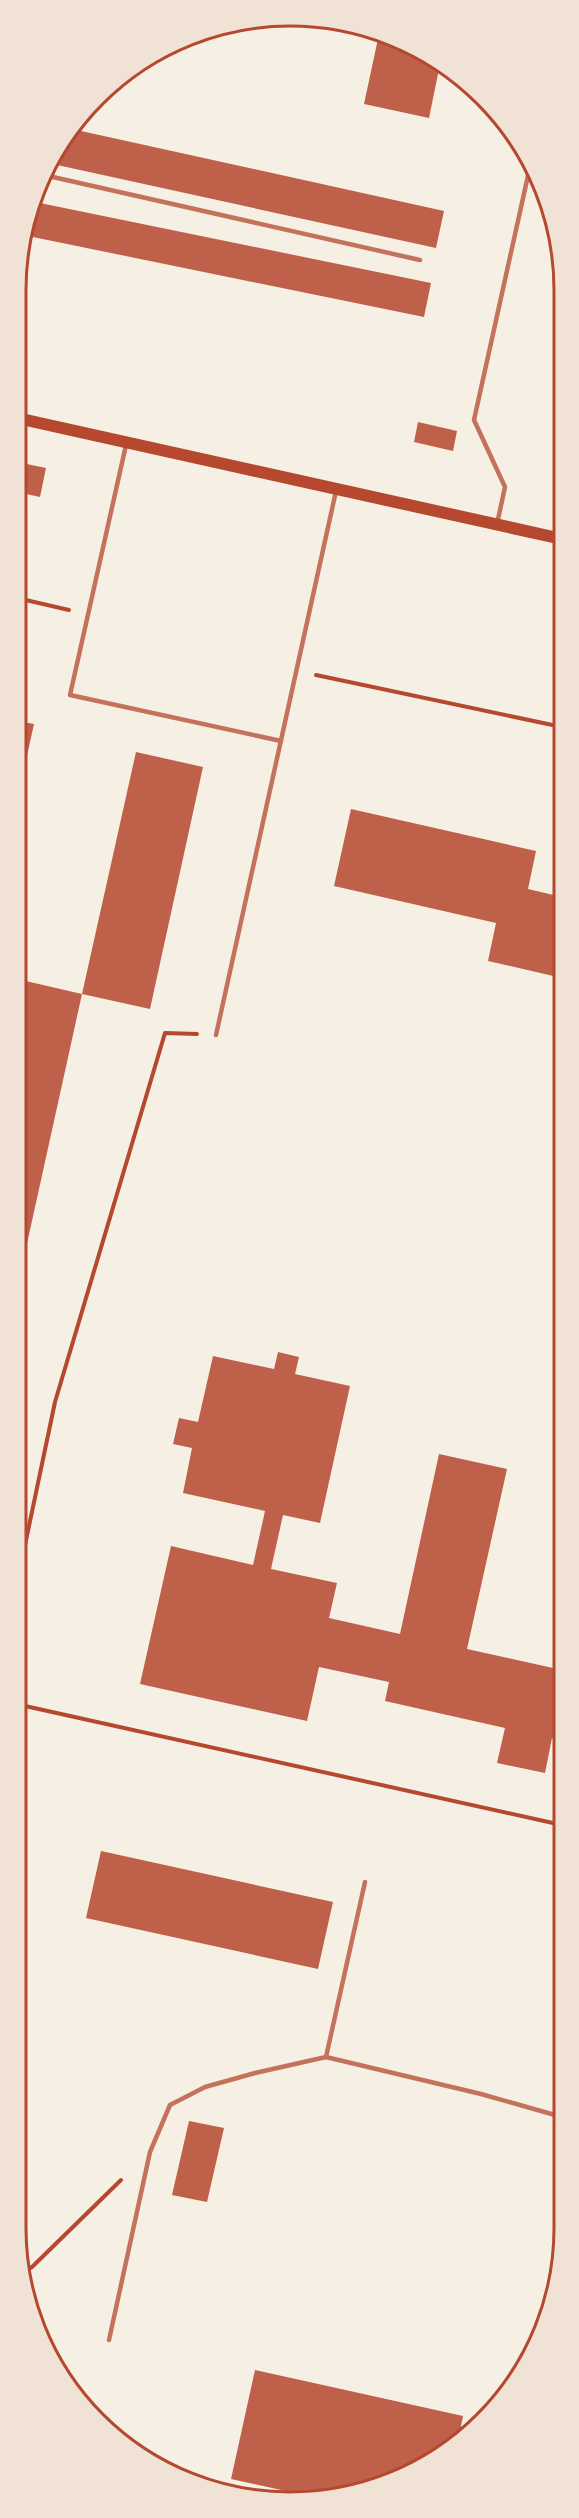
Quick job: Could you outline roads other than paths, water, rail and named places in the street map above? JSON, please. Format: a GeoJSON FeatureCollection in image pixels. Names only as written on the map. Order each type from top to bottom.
{"type":"FeatureCollection","features":[{"type":"Feature","properties":{"kind":"main road"},"geometry":{"type":"LineString","coordinates":[[26,420],[554,537]]}},
{"type":"Feature","properties":{"kind":"lane"},"geometry":{"type":"LineString","coordinates":[[51,177],[420,260]]}},
{"type":"Feature","properties":{"kind":"lane"},"geometry":{"type":"LineString","coordinates":[[497,524],[505,487],[474,420],[528,177]]}},
{"type":"Feature","properties":{"kind":"lane"},"geometry":{"type":"LineString","coordinates":[[126,442],[70,695],[281,741]]}},
{"type":"Feature","properties":{"kind":"lane"},"geometry":{"type":"LineString","coordinates":[[216,1035],[337,488]]}},
{"type":"Feature","properties":{"kind":"lane"},"geometry":{"type":"LineString","coordinates":[[326,2057],[365,1882]]}},
{"type":"Feature","properties":{"kind":"lane"},"geometry":{"type":"LineString","coordinates":[[109,2340],[150,2152],[170,2105],[205,2088],[255,2073],[326,2057],[481,2094],[554,2115]]}}]}
